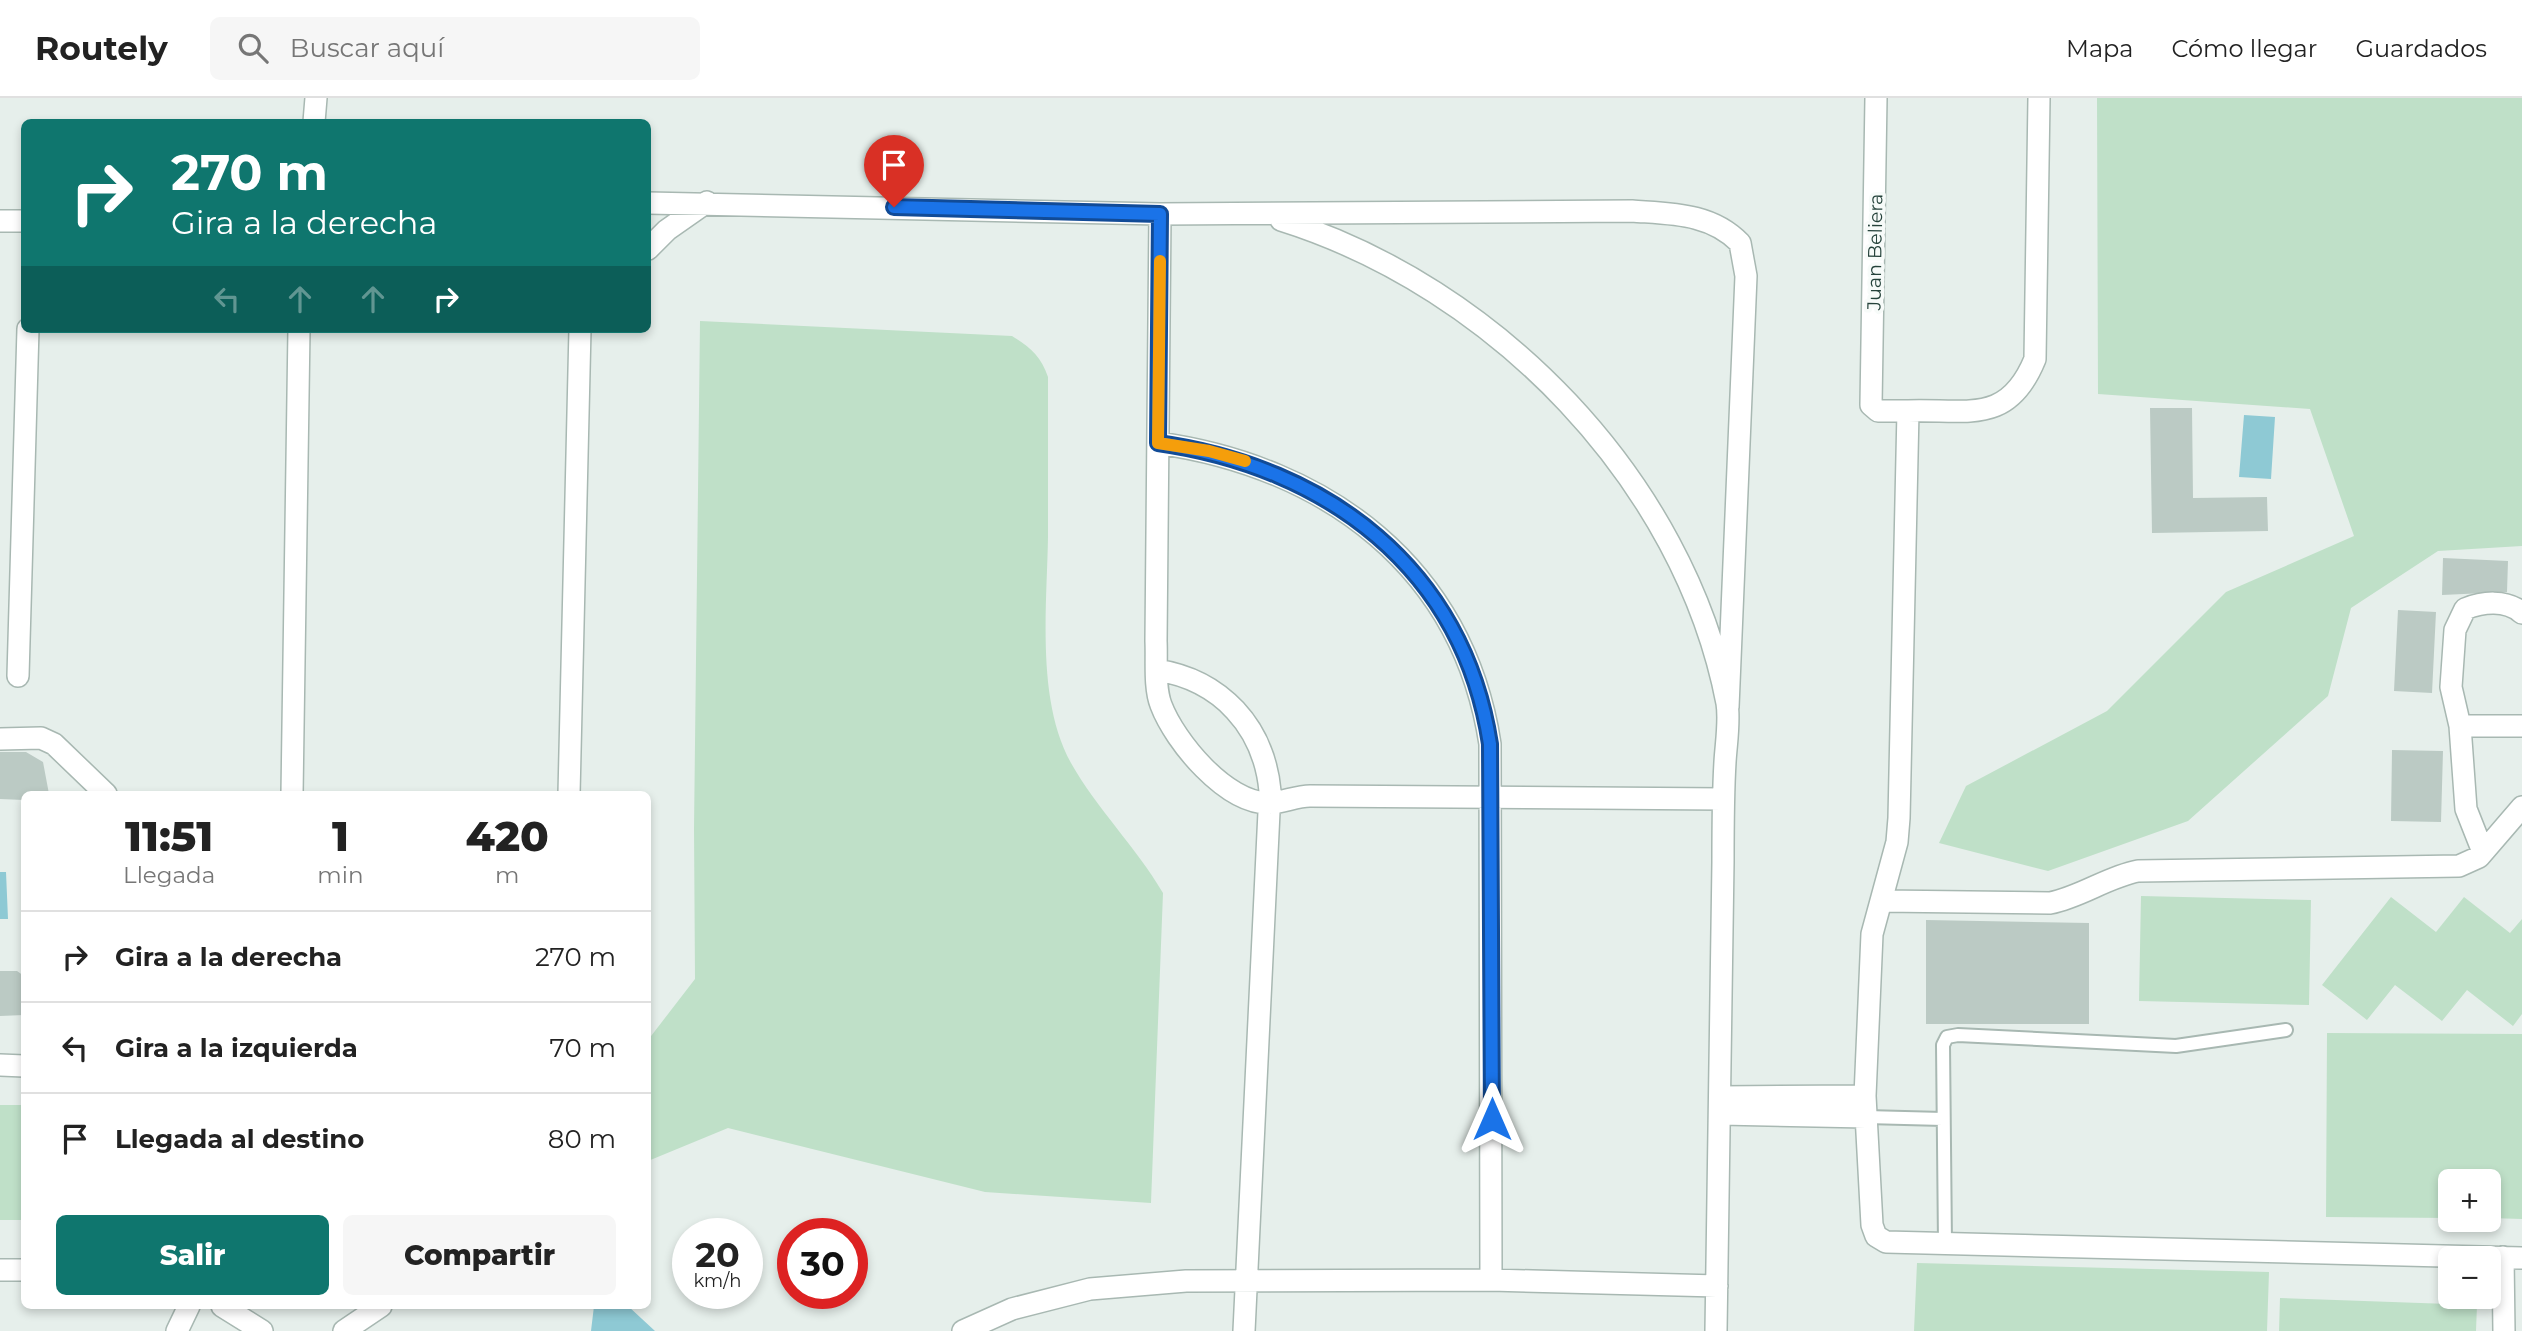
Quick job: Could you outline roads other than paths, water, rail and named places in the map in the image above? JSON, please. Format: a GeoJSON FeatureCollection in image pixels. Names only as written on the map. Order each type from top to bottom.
{"type":"FeatureCollection","features":[{"type":"Feature","properties":{"kind":"street"},"geometry":{"type":"LineString","coordinates":[[314,119],[316,98]]}},
{"type":"Feature","properties":{"kind":"street","name":"Juan Beliera"},"geometry":{"type":"LineString","coordinates":[[1876,98],[1871,405],[1878,411],[1908,411]]}},
{"type":"Feature","properties":{"kind":"street"},"geometry":{"type":"LineString","coordinates":[[2039,98],[2035,359],[2027,377],[2010,400],[1996,408],[1908,411],[1899,818],[1897,842],[1872,934],[1866,1107],[1871,1225],[1876,1236],[1886,1242],[2512,1258],[2504,1331]]}},
{"type":"Feature","properties":{"kind":"street"},"geometry":{"type":"LineString","coordinates":[[651,202],[1262,215],[1632,211],[1684,215],[1715,223],[1728,230],[1740,243],[1746,276],[1723,799],[1716,1331]]}},
{"type":"Feature","properties":{"kind":"street"},"geometry":{"type":"LineString","coordinates":[[651,245],[667,230],[707,202]]}},
{"type":"Feature","properties":{"kind":"street"},"geometry":{"type":"LineString","coordinates":[[1160,214],[1157,670],[1160,703],[1190,751],[1229,789],[1248,799],[1269,803],[1298,796],[1723,799]]}},
{"type":"Feature","properties":{"kind":"street"},"geometry":{"type":"LineString","coordinates":[[1262,215],[1350,245],[1420,283],[1512,350],[1562,398],[1600,441],[1643,498],[1671,547],[1692,590],[1714,651],[1728,707]]}},
{"type":"Feature","properties":{"kind":"street"},"geometry":{"type":"LineString","coordinates":[[0,221],[21,221]]}},
{"type":"Feature","properties":{"kind":"street"},"geometry":{"type":"LineString","coordinates":[[18,676],[28,333]]}},
{"type":"Feature","properties":{"kind":"street"},"geometry":{"type":"LineString","coordinates":[[292,791],[299,333]]}},
{"type":"Feature","properties":{"kind":"street"},"geometry":{"type":"LineString","coordinates":[[569,791],[582,333]]}},
{"type":"Feature","properties":{"kind":"street"},"geometry":{"type":"LineString","coordinates":[[1158,443],[1209,451],[1259,466],[1310,489],[1356,517],[1391,548],[1427,592],[1469,662],[1485,708],[1490,744],[1492,796],[1491,1280]]}},
{"type":"Feature","properties":{"kind":"street"},"geometry":{"type":"LineString","coordinates":[[2483,852],[2466,809],[2460,726],[2451,687],[2455,630],[2465,609],[2480,603],[2504,604],[2522,613]]}},
{"type":"Feature","properties":{"kind":"street"},"geometry":{"type":"LineString","coordinates":[[1157,670],[1186,674],[1204,683],[1232,707],[1253,734],[1268,771],[1269,803],[1244,1280],[1244,1331]]}},
{"type":"Feature","properties":{"kind":"street"},"geometry":{"type":"LineString","coordinates":[[2460,726],[2522,726]]}},
{"type":"Feature","properties":{"kind":"street"},"geometry":{"type":"LineString","coordinates":[[0,738],[41,738],[54,744],[103,791]]}},
{"type":"Feature","properties":{"kind":"street"},"geometry":{"type":"LineString","coordinates":[[1881,901],[2050,903],[2071,899],[2122,874],[2138,871],[2459,866],[2471,862],[2483,852],[2522,807]]}},
{"type":"Feature","properties":{"kind":"street"},"geometry":{"type":"LineString","coordinates":[[0,1065],[21,1066]]}},
{"type":"Feature","properties":{"kind":"street"},"geometry":{"type":"LineString","coordinates":[[1721,1105],[1866,1107]]}},
{"type":"Feature","properties":{"kind":"street"},"geometry":{"type":"LineString","coordinates":[[0,1270],[21,1270]]}},
{"type":"Feature","properties":{"kind":"street"},"geometry":{"type":"LineString","coordinates":[[963,1331],[1012,1309],[1090,1289],[1244,1280],[1491,1280],[1717,1286]]}},
{"type":"Feature","properties":{"kind":"street"},"geometry":{"type":"LineString","coordinates":[[177,1331],[188,1309]]}},
{"type":"Feature","properties":{"kind":"street"},"geometry":{"type":"LineString","coordinates":[[227,1309],[262,1331]]}},
{"type":"Feature","properties":{"kind":"street"},"geometry":{"type":"LineString","coordinates":[[344,1331],[377,1309]]}},
{"type":"Feature","properties":{"kind":"lane"},"geometry":{"type":"LineString","coordinates":[[1945,1244],[1943,1045],[1947,1037],[1958,1035],[2176,1046],[2286,1030]]}},
{"type":"Feature","properties":{"kind":"lane"},"geometry":{"type":"LineString","coordinates":[[1866,1107],[1943,1119]]}},
{"type":"Feature","properties":{"kind":"water"},"geometry":{"type":"Polygon","coordinates":[[[2244,415],[2275,417],[2271,479],[2239,477],[2244,415]]]}},
{"type":"Feature","properties":{"kind":"water"},"geometry":{"type":"Polygon","coordinates":[[[0,872],[6,872],[8,919],[0,919],[0,872]]]}},
{"type":"Feature","properties":{"kind":"water"},"geometry":{"type":"Polygon","coordinates":[[[594,1309],[631,1309],[655,1331],[591,1331],[594,1309]]]}}]}
